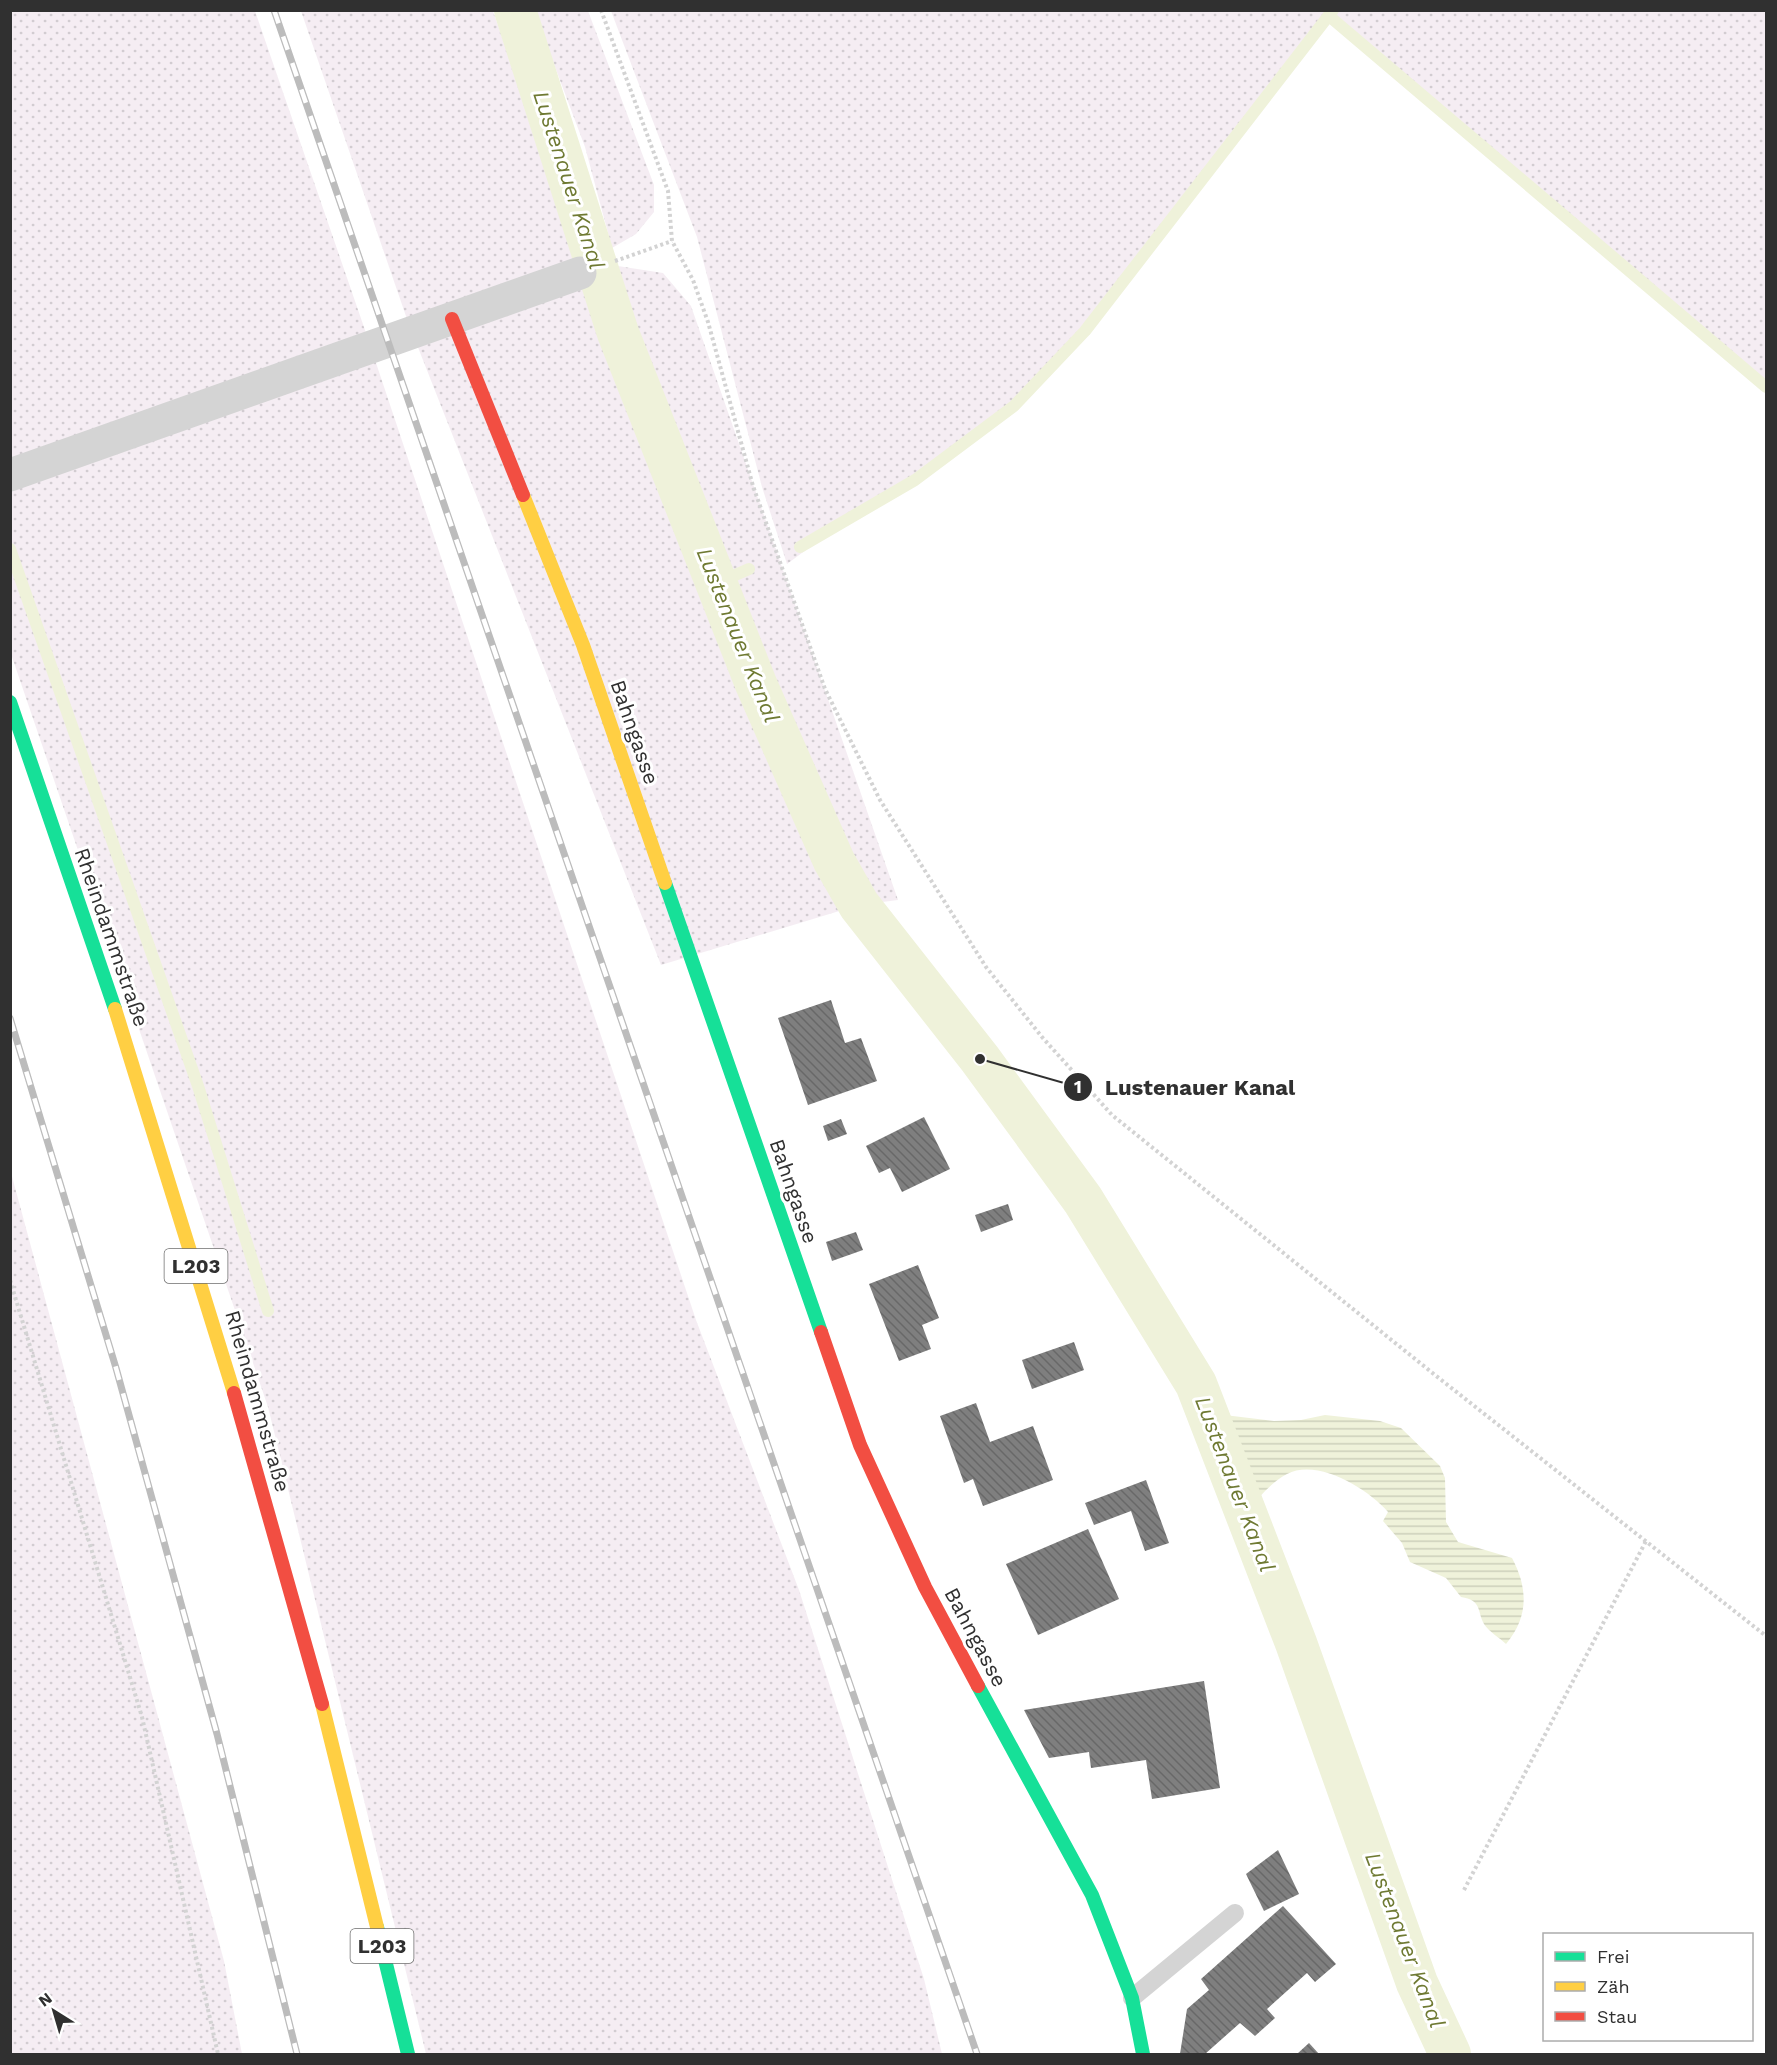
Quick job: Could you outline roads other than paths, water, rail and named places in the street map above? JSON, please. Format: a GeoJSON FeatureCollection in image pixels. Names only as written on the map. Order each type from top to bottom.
{"type":"FeatureCollection","features":[{"type":"Feature","properties":{"kind":"street"},"geometry":{"type":"LineString","coordinates":[[10,475],[580,273]]}},
{"type":"Feature","properties":{"kind":"street","name":"Bahngasse"},"geometry":{"type":"LineString","coordinates":[[452,319],[583,645],[860,1445],[925,1587],[1092,1895],[1132,1998],[1143,2055]]}},
{"type":"Feature","properties":{"kind":"street","name":"Rheindammstraße"},"geometry":{"type":"LineString","coordinates":[[10,702],[120,1025],[215,1326],[324,1710],[408,2055]]}},
{"type":"Feature","properties":{"kind":"lane"},"geometry":{"type":"LineString","coordinates":[[1132,1998],[1235,1913]]}},
{"type":"Feature","properties":{"kind":"waterway","name":"Lustenauer Kanal"},"geometry":{"type":"LineString","coordinates":[[515,10],[618,333],[756,684],[834,861],[859,905],[980,1059],[1083,1200],[1196,1384],[1296,1643],[1417,1983],[1450,2054]]}},
{"type":"Feature","properties":{"kind":"waterway"},"geometry":{"type":"LineString","coordinates":[[800,547],[915,480],[1014,406],[1085,331],[1333,10]]}},
{"type":"Feature","properties":{"kind":"waterway"},"geometry":{"type":"LineString","coordinates":[[1329,16],[1766,387]]}},
{"type":"Feature","properties":{"kind":"waterway"},"geometry":{"type":"LineString","coordinates":[[10,549],[198,1086],[268,1311]]}},
{"type":"Feature","properties":{"kind":"waterway"},"geometry":{"type":"LineString","coordinates":[[717,583],[749,569]]}},
{"type":"Feature","properties":{"kind":"railway"},"geometry":{"type":"LineString","coordinates":[[274,10],[977,2054]]}},
{"type":"Feature","properties":{"kind":"railway"},"geometry":{"type":"LineString","coordinates":[[10,1018],[116,1368],[217,1734],[297,2054]]}},
{"type":"Feature","properties":{"kind":"place","name":"Lustenauer Kanal"},"geometry":{"type":"Point","coordinates":[980,1059]}}]}
